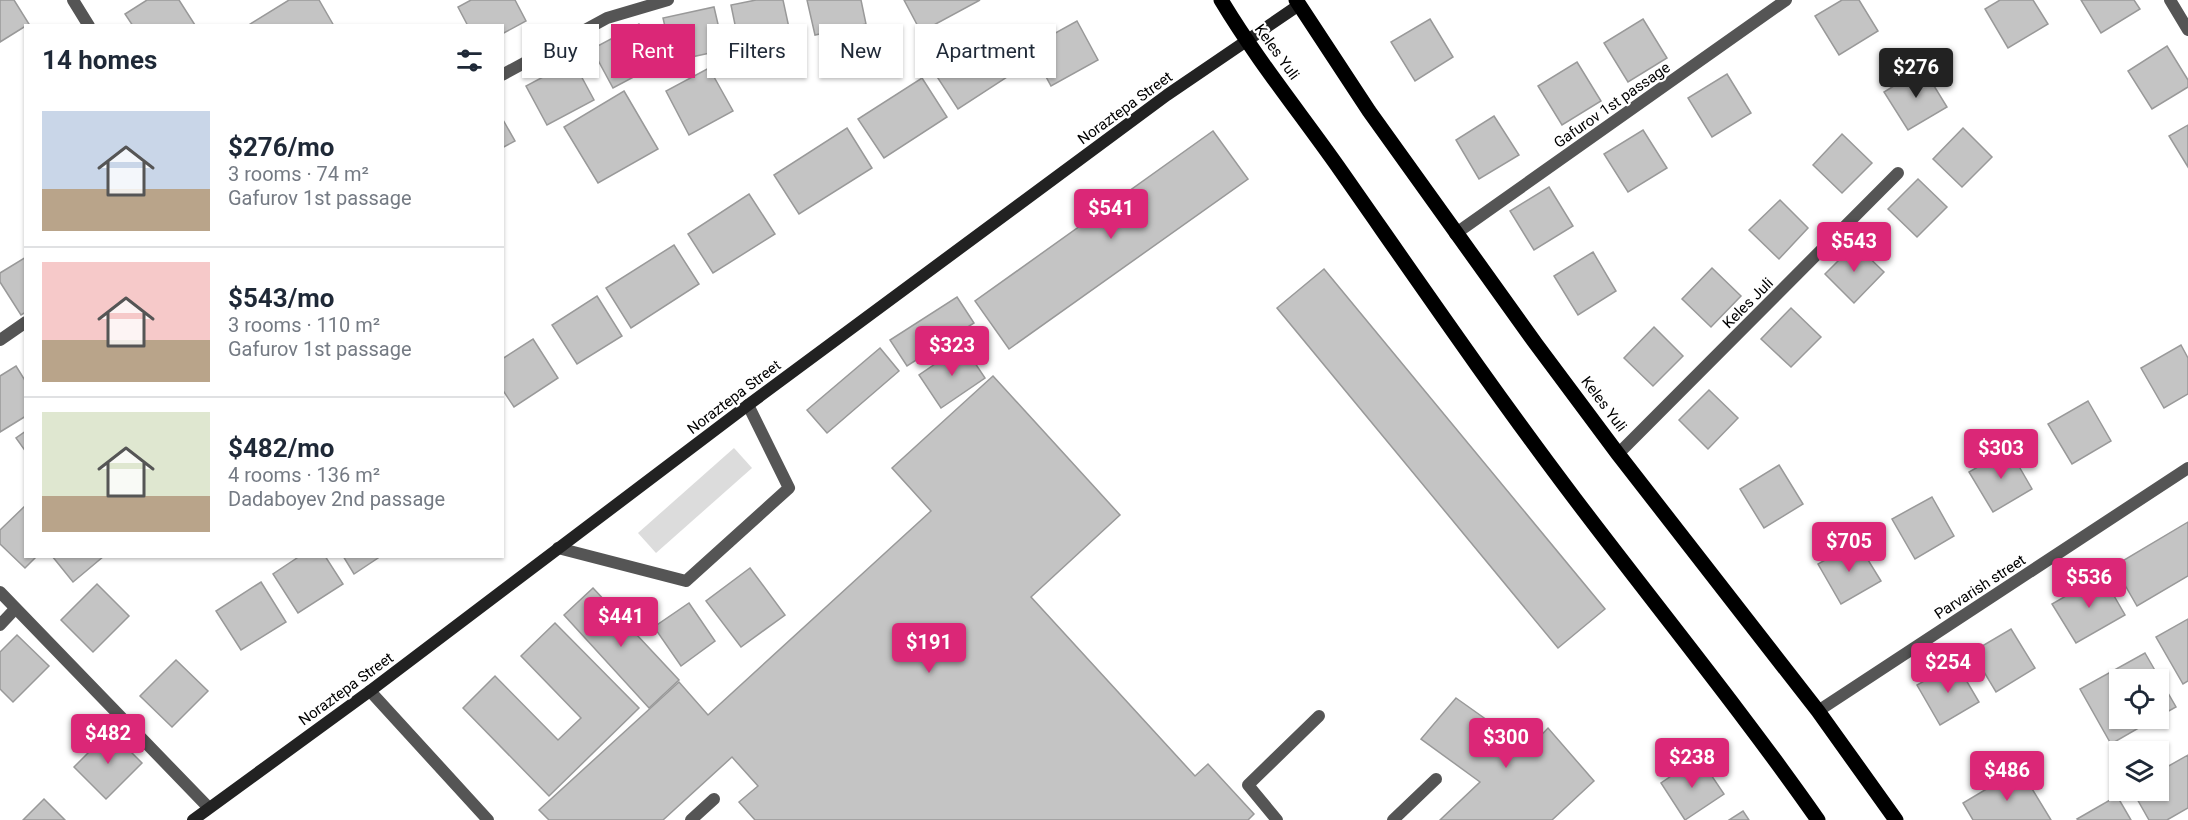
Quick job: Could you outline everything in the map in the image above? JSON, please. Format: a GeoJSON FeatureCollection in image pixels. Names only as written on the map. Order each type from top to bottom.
{"type":"FeatureCollection","features":[{"type":"Feature","properties":{"kind":"main road","name":"Keles Yuli"},"geometry":{"type":"LineString","coordinates":[[1221,0],[1245,41],[1322,144],[1458,339],[1561,480],[1775,758],[1818,820]]}},
{"type":"Feature","properties":{"kind":"main road","name":"Keles Yuli"},"geometry":{"type":"LineString","coordinates":[[1297,2],[1369,111],[1455,234],[1618,454],[1818,711],[1896,820]]}},
{"type":"Feature","properties":{"kind":"main road","name":"Noraztepa Street"},"geometry":{"type":"LineString","coordinates":[[193,820],[370,691],[748,405],[1157,102],[1297,2]]}},
{"type":"Feature","properties":{"kind":"street"},"geometry":{"type":"LineString","coordinates":[[73,0],[88,24]]}},
{"type":"Feature","properties":{"kind":"street"},"geometry":{"type":"LineString","coordinates":[[504,74],[607,18],[668,0]]}},
{"type":"Feature","properties":{"kind":"street","name":"Gafurov 1st passage"},"geometry":{"type":"LineString","coordinates":[[1455,234],[1786,0]]}},
{"type":"Feature","properties":{"kind":"street"},"geometry":{"type":"LineString","coordinates":[[2170,0],[2188,30]]}},
{"type":"Feature","properties":{"kind":"street","name":"Keles Juli"},"geometry":{"type":"LineString","coordinates":[[1618,454],[1898,173]]}},
{"type":"Feature","properties":{"kind":"street"},"geometry":{"type":"LineString","coordinates":[[0,340],[24,323]]}},
{"type":"Feature","properties":{"kind":"street"},"geometry":{"type":"LineString","coordinates":[[558,548],[686,582],[789,489],[748,405]]}},
{"type":"Feature","properties":{"kind":"street","name":"Parvarish street"},"geometry":{"type":"LineString","coordinates":[[1818,711],[2188,468]]}},
{"type":"Feature","properties":{"kind":"street"},"geometry":{"type":"LineString","coordinates":[[0,592],[208,807]]}},
{"type":"Feature","properties":{"kind":"street"},"geometry":{"type":"LineString","coordinates":[[0,625],[15,609]]}},
{"type":"Feature","properties":{"kind":"street"},"geometry":{"type":"LineString","coordinates":[[370,691],[488,820]]}},
{"type":"Feature","properties":{"kind":"street"},"geometry":{"type":"LineString","coordinates":[[1277,820],[1248,785],[1319,716]]}},
{"type":"Feature","properties":{"kind":"street"},"geometry":{"type":"LineString","coordinates":[[1393,820],[1436,779]]}},
{"type":"Feature","properties":{"kind":"street"},"geometry":{"type":"LineString","coordinates":[[691,820],[714,800]]}},
{"type":"Feature","properties":{"kind":"shaded area"},"geometry":{"type":"Polygon","coordinates":[[[734,448],[752,468],[656,553],[638,533],[734,448]]]}},
{"type":"Feature","properties":{"kind":"building"},"geometry":{"type":"Polygon","coordinates":[[[0,0],[14,0],[29,24],[24,24],[24,27],[0,42],[0,0]]]}},
{"type":"Feature","properties":{"kind":"building"},"geometry":{"type":"Polygon","coordinates":[[[147,0],[179,0],[194,24],[132,24],[125,14],[147,0]]]}},
{"type":"Feature","properties":{"kind":"building"},"geometry":{"type":"Polygon","coordinates":[[[289,0],[319,0],[333,24],[250,24],[289,0]]]}},
{"type":"Feature","properties":{"kind":"building"},"geometry":{"type":"Polygon","coordinates":[[[471,0],[515,0],[526,21],[504,33],[504,24],[467,24],[458,7],[471,0]]]}},
{"type":"Feature","properties":{"kind":"building"},"geometry":{"type":"Polygon","coordinates":[[[756,0],[783,0],[788,24],[735,24],[731,5],[756,0]]]}},
{"type":"Feature","properties":{"kind":"building"},"geometry":{"type":"Polygon","coordinates":[[[807,0],[861,0],[866,24],[819,24],[819,34],[815,35],[807,0]]]}},
{"type":"Feature","properties":{"kind":"building"},"geometry":{"type":"Polygon","coordinates":[[[904,0],[980,0],[936,24],[917,24],[904,0]]]}},
{"type":"Feature","properties":{"kind":"building"},"geometry":{"type":"Polygon","coordinates":[[[1842,0],[1859,0],[1878,31],[1839,55],[1815,16],[1842,0]]]}},
{"type":"Feature","properties":{"kind":"building"},"geometry":{"type":"Polygon","coordinates":[[[2000,0],[2033,0],[2048,24],[2008,48],[1985,9],[2000,0]]]}},
{"type":"Feature","properties":{"kind":"building"},"geometry":{"type":"Polygon","coordinates":[[[2081,0],[2134,0],[2140,9],[2101,33],[2081,0]]]}},
{"type":"Feature","properties":{"kind":"building"},"geometry":{"type":"Polygon","coordinates":[[[714,7],[718,24],[707,24],[707,54],[695,56],[695,24],[664,24],[663,18],[714,7]]]}},
{"type":"Feature","properties":{"kind":"building"},"geometry":{"type":"Polygon","coordinates":[[[1430,19],[1453,57],[1415,81],[1391,42],[1430,19]]]}},
{"type":"Feature","properties":{"kind":"building"},"geometry":{"type":"Polygon","coordinates":[[[1643,19],[1667,58],[1628,82],[1604,43],[1643,19]]]}},
{"type":"Feature","properties":{"kind":"building"},"geometry":{"type":"Polygon","coordinates":[[[1077,21],[1098,60],[1051,86],[1047,78],[1056,78],[1056,33],[1077,21]]]}},
{"type":"Feature","properties":{"kind":"building"},"geometry":{"type":"Polygon","coordinates":[[[611,39],[611,78],[632,78],[613,88],[599,62],[599,45],[611,39]]]}},
{"type":"Feature","properties":{"kind":"building"},"geometry":{"type":"Polygon","coordinates":[[[2167,46],[2188,80],[2188,87],[2152,109],[2128,71],[2167,46]]]}},
{"type":"Feature","properties":{"kind":"building"},"geometry":{"type":"Polygon","coordinates":[[[1577,62],[1601,101],[1562,125],[1538,86],[1577,62]]]}},
{"type":"Feature","properties":{"kind":"building"},"geometry":{"type":"Polygon","coordinates":[[[1923,68],[1947,107],[1908,130],[1884,92],[1923,68]]]}},
{"type":"Feature","properties":{"kind":"building"},"geometry":{"type":"Polygon","coordinates":[[[707,69],[707,78],[715,78],[733,111],[689,135],[666,91],[690,78],[695,78],[695,75],[707,69]]]}},
{"type":"Feature","properties":{"kind":"building"},"geometry":{"type":"Polygon","coordinates":[[[1727,74],[1751,113],[1712,137],[1688,98],[1727,74]]]}},
{"type":"Feature","properties":{"kind":"building"},"geometry":{"type":"Polygon","coordinates":[[[541,78],[582,78],[594,100],[547,125],[526,86],[541,78]]]}},
{"type":"Feature","properties":{"kind":"building"},"geometry":{"type":"Polygon","coordinates":[[[922,78],[947,117],[884,158],[858,119],[922,78]]]}},
{"type":"Feature","properties":{"kind":"building"},"geometry":{"type":"Polygon","coordinates":[[[938,78],[1006,78],[958,109],[938,78]]]}},
{"type":"Feature","properties":{"kind":"building"},"geometry":{"type":"Polygon","coordinates":[[[624,91],[658,149],[598,183],[564,127],[624,91]]]}},
{"type":"Feature","properties":{"kind":"building"},"geometry":{"type":"Polygon","coordinates":[[[1494,116],[1519,155],[1479,179],[1456,140],[1494,116]]]}},
{"type":"Feature","properties":{"kind":"building"},"geometry":{"type":"Polygon","coordinates":[[[504,122],[515,141],[504,147],[504,122]]]}},
{"type":"Feature","properties":{"kind":"building"},"geometry":{"type":"Polygon","coordinates":[[[2188,125],[2188,167],[2169,136],[2188,125]]]}},
{"type":"Feature","properties":{"kind":"building"},"geometry":{"type":"Polygon","coordinates":[[[847,128],[872,168],[799,214],[774,175],[847,128]]]}},
{"type":"Feature","properties":{"kind":"building"},"geometry":{"type":"Polygon","coordinates":[[[1963,128],[1992,157],[1962,187],[1933,159],[1963,128]]]}},
{"type":"Feature","properties":{"kind":"building"},"geometry":{"type":"Polygon","coordinates":[[[1643,130],[1667,168],[1628,192],[1604,154],[1643,130]]]}},
{"type":"Feature","properties":{"kind":"building"},"geometry":{"type":"Polygon","coordinates":[[[1213,131],[1248,179],[1009,349],[975,301],[1213,131]]]}},
{"type":"Feature","properties":{"kind":"building"},"geometry":{"type":"Polygon","coordinates":[[[1842,134],[1872,163],[1842,193],[1813,165],[1842,134]]]}},
{"type":"Feature","properties":{"kind":"building"},"geometry":{"type":"Polygon","coordinates":[[[1918,179],[1947,207],[1917,237],[1888,209],[1918,179]]]}},
{"type":"Feature","properties":{"kind":"building"},"geometry":{"type":"Polygon","coordinates":[[[1549,187],[1573,226],[1534,250],[1510,211],[1549,187]]]}},
{"type":"Feature","properties":{"kind":"building"},"geometry":{"type":"Polygon","coordinates":[[[749,194],[775,234],[713,273],[688,234],[749,194]]]}},
{"type":"Feature","properties":{"kind":"building"},"geometry":{"type":"Polygon","coordinates":[[[1780,200],[1808,228],[1779,259],[1749,230],[1780,200]]]}},
{"type":"Feature","properties":{"kind":"building"},"geometry":{"type":"Polygon","coordinates":[[[1855,244],[1884,272],[1854,303],[1825,274],[1855,244]]]}},
{"type":"Feature","properties":{"kind":"building"},"geometry":{"type":"Polygon","coordinates":[[[674,245],[699,284],[631,328],[606,288],[674,245]]]}},
{"type":"Feature","properties":{"kind":"building"},"geometry":{"type":"Polygon","coordinates":[[[1593,252],[1616,291],[1578,315],[1554,276],[1593,252]]]}},
{"type":"Feature","properties":{"kind":"building"},"geometry":{"type":"Polygon","coordinates":[[[24,258],[24,313],[21,315],[0,282],[0,273],[24,258]]]}},
{"type":"Feature","properties":{"kind":"building"},"geometry":{"type":"Polygon","coordinates":[[[1712,268],[1741,296],[1711,327],[1682,299],[1712,268]]]}},
{"type":"Feature","properties":{"kind":"building"},"geometry":{"type":"Polygon","coordinates":[[[1324,269],[1605,609],[1558,648],[1277,308],[1324,269]]]}},
{"type":"Feature","properties":{"kind":"building"},"geometry":{"type":"Polygon","coordinates":[[[597,296],[622,336],[577,364],[552,325],[597,296]]]}},
{"type":"Feature","properties":{"kind":"building"},"geometry":{"type":"Polygon","coordinates":[[[957,297],[974,323],[907,366],[890,340],[957,297]]]}},
{"type":"Feature","properties":{"kind":"building"},"geometry":{"type":"Polygon","coordinates":[[[1791,308],[1821,337],[1791,367],[1761,339],[1791,308]]]}},
{"type":"Feature","properties":{"kind":"building"},"geometry":{"type":"Polygon","coordinates":[[[1654,327],[1683,356],[1653,386],[1624,358],[1654,327]]]}},
{"type":"Feature","properties":{"kind":"building"},"geometry":{"type":"Polygon","coordinates":[[[533,339],[558,378],[514,407],[504,392],[504,358],[533,339]]]}},
{"type":"Feature","properties":{"kind":"building"},"geometry":{"type":"Polygon","coordinates":[[[963,345],[985,378],[941,408],[919,375],[963,345]]]}},
{"type":"Feature","properties":{"kind":"building"},"geometry":{"type":"Polygon","coordinates":[[[2181,345],[2188,358],[2188,394],[2164,408],[2141,368],[2181,345]]]}},
{"type":"Feature","properties":{"kind":"building"},"geometry":{"type":"Polygon","coordinates":[[[880,348],[899,371],[827,433],[807,410],[880,348]]]}},
{"type":"Feature","properties":{"kind":"building"},"geometry":{"type":"Polygon","coordinates":[[[16,366],[24,379],[24,417],[0,432],[0,376],[16,366]]]}},
{"type":"Feature","properties":{"kind":"building"},"geometry":{"type":"Polygon","coordinates":[[[993,376],[1120,515],[1031,597],[1195,776],[1208,764],[1254,814],[1248,820],[755,820],[739,802],[758,786],[732,757],[663,820],[549,820],[539,810],[679,682],[708,715],[931,511],[892,468],[993,376]]]}},
{"type":"Feature","properties":{"kind":"building"},"geometry":{"type":"Polygon","coordinates":[[[1709,390],[1738,418],[1708,449],[1679,420],[1709,390]]]}},
{"type":"Feature","properties":{"kind":"building"},"geometry":{"type":"Polygon","coordinates":[[[2088,401],[2111,441],[2072,464],[2048,424],[2088,401]]]}},
{"type":"Feature","properties":{"kind":"building"},"geometry":{"type":"Polygon","coordinates":[[[24,432],[24,449],[16,438],[24,432]]]}},
{"type":"Feature","properties":{"kind":"building"},"geometry":{"type":"Polygon","coordinates":[[[2009,449],[2032,489],[1993,512],[1969,472],[2009,449]]]}},
{"type":"Feature","properties":{"kind":"building"},"geometry":{"type":"Polygon","coordinates":[[[1779,465],[1803,504],[1764,528],[1740,489],[1779,465]]]}},
{"type":"Feature","properties":{"kind":"building"},"geometry":{"type":"Polygon","coordinates":[[[1932,497],[1954,536],[1915,559],[1892,519],[1932,497]]]}},
{"type":"Feature","properties":{"kind":"building"},"geometry":{"type":"Polygon","coordinates":[[[24,507],[24,558],[35,558],[25,568],[0,544],[0,530],[24,507]]]}},
{"type":"Feature","properties":{"kind":"building"},"geometry":{"type":"Polygon","coordinates":[[[2188,522],[2188,576],[2137,606],[2114,566],[2188,522]]]}},
{"type":"Feature","properties":{"kind":"building"},"geometry":{"type":"Polygon","coordinates":[[[1857,542],[1881,581],[1841,604],[1818,564],[1857,542]]]}},
{"type":"Feature","properties":{"kind":"building"},"geometry":{"type":"Polygon","coordinates":[[[54,558],[102,558],[73,582],[54,558]]]}},
{"type":"Feature","properties":{"kind":"building"},"geometry":{"type":"Polygon","coordinates":[[[297,558],[326,558],[343,584],[298,613],[273,574],[297,558]]]}},
{"type":"Feature","properties":{"kind":"building"},"geometry":{"type":"Polygon","coordinates":[[[344,558],[378,558],[354,574],[344,558]]]}},
{"type":"Feature","properties":{"kind":"building"},"geometry":{"type":"Polygon","coordinates":[[[750,568],[785,615],[741,647],[706,601],[750,568]]]}},
{"type":"Feature","properties":{"kind":"building"},"geometry":{"type":"Polygon","coordinates":[[[2102,575],[2125,615],[2076,643],[2052,604],[2102,575]]]}},
{"type":"Feature","properties":{"kind":"building"},"geometry":{"type":"Polygon","coordinates":[[[261,582],[286,622],[241,650],[216,611],[261,582]]]}},
{"type":"Feature","properties":{"kind":"building"},"geometry":{"type":"Polygon","coordinates":[[[97,584],[129,616],[93,652],[61,620],[97,584]]]}},
{"type":"Feature","properties":{"kind":"building"},"geometry":{"type":"Polygon","coordinates":[[[593,588],[679,680],[649,708],[564,615],[593,588]]]}},
{"type":"Feature","properties":{"kind":"building"},"geometry":{"type":"Polygon","coordinates":[[[689,603],[715,641],[681,666],[654,627],[689,603]]]}},
{"type":"Feature","properties":{"kind":"building"},"geometry":{"type":"Polygon","coordinates":[[[2188,619],[2188,681],[2183,684],[2156,637],[2188,619]]]}},
{"type":"Feature","properties":{"kind":"building"},"geometry":{"type":"Polygon","coordinates":[[[555,623],[639,708],[549,796],[463,708],[495,676],[558,740],[581,718],[521,656],[555,623]]]}},
{"type":"Feature","properties":{"kind":"building"},"geometry":{"type":"Polygon","coordinates":[[[2011,629],[2035,668],[1996,692],[1972,652],[2011,629]]]}},
{"type":"Feature","properties":{"kind":"building"},"geometry":{"type":"Polygon","coordinates":[[[17,635],[49,666],[13,702],[0,689],[0,652],[17,635]]]}},
{"type":"Feature","properties":{"kind":"building"},"geometry":{"type":"Polygon","coordinates":[[[2145,653],[2154,669],[2116,669],[2145,653]]]}},
{"type":"Feature","properties":{"kind":"building"},"geometry":{"type":"Polygon","coordinates":[[[176,660],[208,691],[172,727],[140,696],[176,660]]]}},
{"type":"Feature","properties":{"kind":"building"},"geometry":{"type":"Polygon","coordinates":[[[1956,663],[1979,702],[1940,725],[1917,685],[1956,663]]]}},
{"type":"Feature","properties":{"kind":"building"},"geometry":{"type":"Polygon","coordinates":[[[2109,673],[2109,729],[2137,729],[2116,741],[2109,741],[2080,689],[2109,673]]]}},
{"type":"Feature","properties":{"kind":"building"},"geometry":{"type":"Polygon","coordinates":[[[2169,695],[2176,707],[2169,711],[2169,695]]]}},
{"type":"Feature","properties":{"kind":"building"},"geometry":{"type":"Polygon","coordinates":[[[1456,698],[1528,749],[1548,728],[1594,781],[1552,820],[1440,820],[1480,782],[1421,739],[1456,698]]]}},
{"type":"Feature","properties":{"kind":"building"},"geometry":{"type":"Polygon","coordinates":[[[110,731],[142,763],[106,799],[74,767],[110,731]]]}},
{"type":"Feature","properties":{"kind":"building"},"geometry":{"type":"Polygon","coordinates":[[[2188,755],[2188,808],[2167,820],[2149,820],[2138,801],[2169,801],[2169,766],[2188,755]]]}},
{"type":"Feature","properties":{"kind":"building"},"geometry":{"type":"Polygon","coordinates":[[[1699,757],[1724,794],[1685,820],[1661,783],[1699,757]]]}},
{"type":"Feature","properties":{"kind":"building"},"geometry":{"type":"Polygon","coordinates":[[[2020,769],[2051,820],[1973,820],[1963,803],[2020,769]]]}},
{"type":"Feature","properties":{"kind":"building"},"geometry":{"type":"Polygon","coordinates":[[[44,799],[65,820],[23,820],[44,799]]]}},
{"type":"Feature","properties":{"kind":"building"},"geometry":{"type":"Polygon","coordinates":[[[2109,801],[2120,801],[2131,820],[2078,820],[2109,801]]]}},
{"type":"Feature","properties":{"kind":"building"},"geometry":{"type":"Polygon","coordinates":[[[1743,811],[1749,820],[1729,820],[1743,811]]]}}]}
